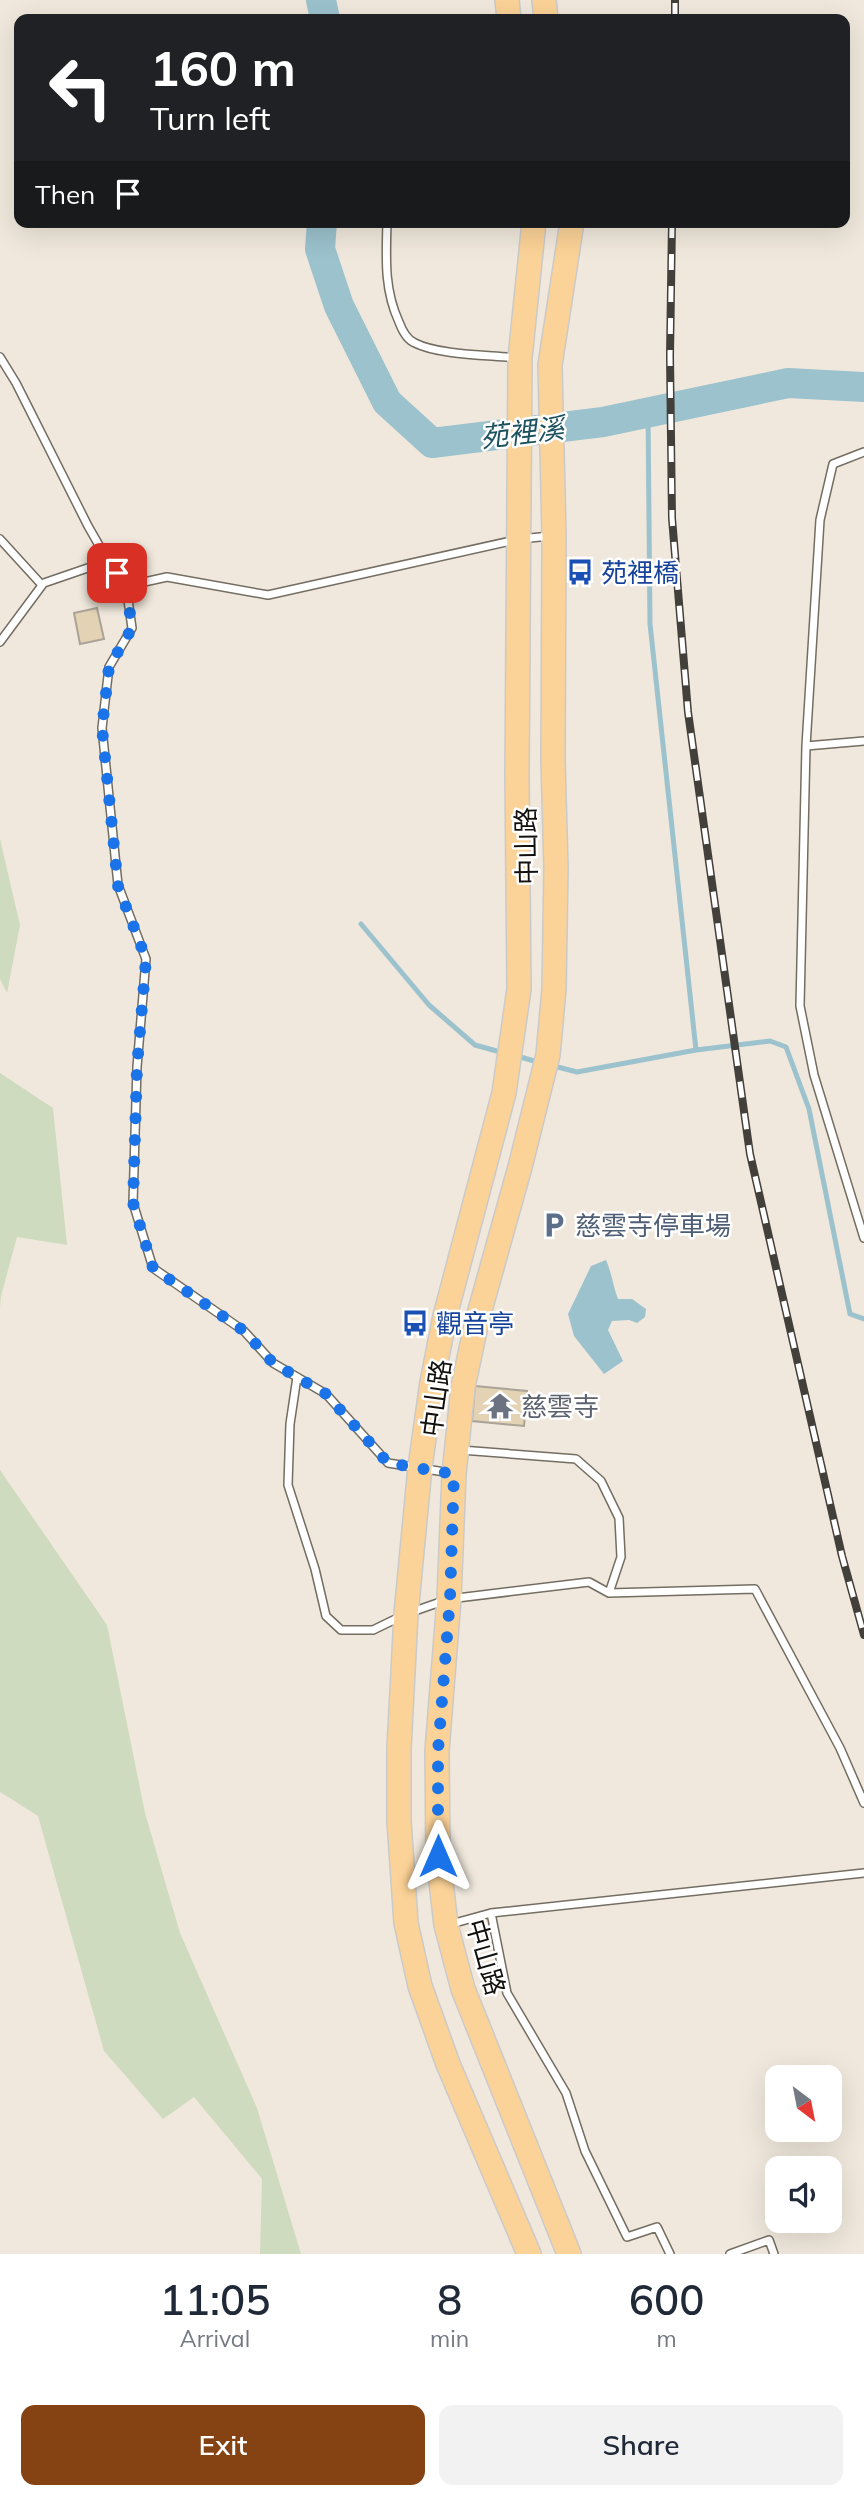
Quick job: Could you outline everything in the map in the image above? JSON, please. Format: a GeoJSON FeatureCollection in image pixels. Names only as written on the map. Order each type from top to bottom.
{"type":"FeatureCollection","features":[{"type":"Feature","properties":{"kind":"main road"},"geometry":{"type":"LineString","coordinates":[[520,539],[520,358],[533,228]]}},
{"type":"Feature","properties":{"kind":"main road"},"geometry":{"type":"LineString","coordinates":[[554,536],[550,365],[571,228]]}},
{"type":"Feature","properties":{"kind":"main road","name":"中山路"},"geometry":{"type":"LineString","coordinates":[[554,536],[554,989],[548,1055],[477,1321],[463,1387],[454,1474],[450,1599],[438,1751],[438,1856],[446,1925],[463,1989],[569,2254]]}},
{"type":"Feature","properties":{"kind":"main road","name":"中山路"},"geometry":{"type":"LineString","coordinates":[[520,539],[517,775],[519,989],[504,1093],[445,1316],[432,1382],[420,1467],[407,1614],[399,1749],[398,1821],[406,1923],[420,1986],[449,2064],[529,2254]]}},
{"type":"Feature","properties":{"kind":"main road"},"geometry":{"type":"LineString","coordinates":[[445,1316],[477,1321]]}},
{"type":"Feature","properties":{"kind":"lane"},"geometry":{"type":"LineString","coordinates":[[387,228],[386,279],[392,307],[403,333],[413,343],[453,352],[520,358]]}},
{"type":"Feature","properties":{"kind":"lane"},"geometry":{"type":"LineString","coordinates":[[0,356],[107,561],[126,586],[132,628],[109,667],[102,728],[118,886],[146,959],[137,1067],[133,1203],[153,1268],[244,1331],[273,1363],[326,1394],[388,1463],[454,1474]]}},
{"type":"Feature","properties":{"kind":"lane"},"geometry":{"type":"LineString","coordinates":[[864,452],[832,464],[820,520],[806,746],[800,1006],[814,1075],[864,1236]]}},
{"type":"Feature","properties":{"kind":"lane"},"geometry":{"type":"LineString","coordinates":[[126,586],[167,577],[268,595],[520,539],[554,536]]}},
{"type":"Feature","properties":{"kind":"lane"},"geometry":{"type":"LineString","coordinates":[[0,539],[43,584]]}},
{"type":"Feature","properties":{"kind":"lane"},"geometry":{"type":"LineString","coordinates":[[0,642],[43,584],[107,561]]}},
{"type":"Feature","properties":{"kind":"lane"},"geometry":{"type":"LineString","coordinates":[[806,746],[864,741]]}},
{"type":"Feature","properties":{"kind":"lane"},"geometry":{"type":"LineString","coordinates":[[297,1377],[290,1424],[288,1485],[315,1569],[326,1616],[341,1630],[373,1630],[407,1614],[450,1599],[589,1582],[609,1593],[755,1589],[839,1748],[864,1803]]}},
{"type":"Feature","properties":{"kind":"lane"},"geometry":{"type":"LineString","coordinates":[[456,1449],[576,1459],[601,1481],[619,1518],[621,1557],[609,1593]]}},
{"type":"Feature","properties":{"kind":"lane"},"geometry":{"type":"LineString","coordinates":[[446,1925],[491,1913],[864,1873]]}},
{"type":"Feature","properties":{"kind":"lane"},"geometry":{"type":"LineString","coordinates":[[491,1913],[508,1993],[566,2094],[585,2151],[627,2237],[657,2227],[670,2254]]}},
{"type":"Feature","properties":{"kind":"lane"},"geometry":{"type":"LineString","coordinates":[[730,2254],[769,2240],[774,2254]]}},
{"type":"Feature","properties":{"kind":"green space"},"geometry":{"type":"Polygon","coordinates":[[[0,839],[20,925],[7,993],[0,979],[0,839]]]}},
{"type":"Feature","properties":{"kind":"green space"},"geometry":{"type":"Polygon","coordinates":[[[0,1073],[53,1108],[67,1245],[17,1237],[0,1308],[0,1073]]]}},
{"type":"Feature","properties":{"kind":"green space"},"geometry":{"type":"Polygon","coordinates":[[[0,1470],[107,1625],[145,1813],[180,1933],[257,2108],[301,2254],[260,2254],[262,2179],[194,2097],[163,2119],[104,2051],[38,1816],[0,1792],[0,1470]]]}},
{"type":"Feature","properties":{"kind":"water"},"geometry":{"type":"Polygon","coordinates":[[[864,376],[864,397],[788,383],[864,376]]]}},
{"type":"Feature","properties":{"kind":"water"},"geometry":{"type":"Polygon","coordinates":[[[606,1260],[618,1299],[632,1299],[646,1309],[645,1317],[637,1323],[629,1320],[612,1321],[608,1330],[623,1361],[604,1374],[574,1336],[568,1314],[591,1266],[606,1260]]]}},
{"type":"Feature","properties":{"kind":"building"},"geometry":{"type":"Polygon","coordinates":[[[97,608],[104,639],[80,644],[74,613],[97,608]]]}},
{"type":"Feature","properties":{"kind":"building","name":"慈雲寺"},"geometry":{"type":"Polygon","coordinates":[[[475,1386],[527,1391],[524,1426],[472,1421],[475,1386]]]}},
{"type":"Feature","properties":{"kind":"waterway","name":"苑裡溪"},"geometry":{"type":"LineString","coordinates":[[321,0],[324,14]]}},
{"type":"Feature","properties":{"kind":"waterway","name":"苑裡溪"},"geometry":{"type":"LineString","coordinates":[[322,228],[320,249],[339,306],[387,402],[432,443],[603,422],[788,383],[864,387]]}},
{"type":"Feature","properties":{"kind":"waterway"},"geometry":{"type":"LineString","coordinates":[[550,1065],[577,1072],[696,1050],[650,624],[648,412]]}},
{"type":"Feature","properties":{"kind":"waterway"},"geometry":{"type":"LineString","coordinates":[[361,924],[429,1005],[475,1045],[504,1053]]}},
{"type":"Feature","properties":{"kind":"waterway"},"geometry":{"type":"LineString","coordinates":[[696,1050],[770,1041],[786,1047],[809,1109],[850,1314],[864,1319]]}},
{"type":"Feature","properties":{"kind":"waterway"},"geometry":{"type":"LineString","coordinates":[[517,1056],[541,1063]]}},
{"type":"Feature","properties":{"kind":"railway"},"geometry":{"type":"LineString","coordinates":[[675,0],[675,14]]}},
{"type":"Feature","properties":{"kind":"railway"},"geometry":{"type":"LineString","coordinates":[[672,228],[672,518],[688,712],[750,1154],[842,1556],[864,1635]]}},
{"type":"Feature","properties":{"kind":"place","name":"苑裡橋"},"geometry":{"type":"Point","coordinates":[580,572]}},
{"type":"Feature","properties":{"kind":"place","name":"慈雲寺停車場"},"geometry":{"type":"Point","coordinates":[554,1225]}},
{"type":"Feature","properties":{"kind":"place","name":"觀音亭"},"geometry":{"type":"Point","coordinates":[415,1323]}},
{"type":"Feature","properties":{"kind":"place","name":"慈雲寺"},"geometry":{"type":"Point","coordinates":[500,1406]}},
{"type":"Feature","properties":{"kind":"route"},"geometry":{"type":"LineString","coordinates":[[117,573],[126,586],[132,628],[109,667],[102,728],[118,886],[146,959],[137,1067],[133,1203],[153,1268],[244,1331],[273,1363],[326,1394],[388,1463],[454,1474],[450,1599],[438,1751],[438,1856]]}}]}
